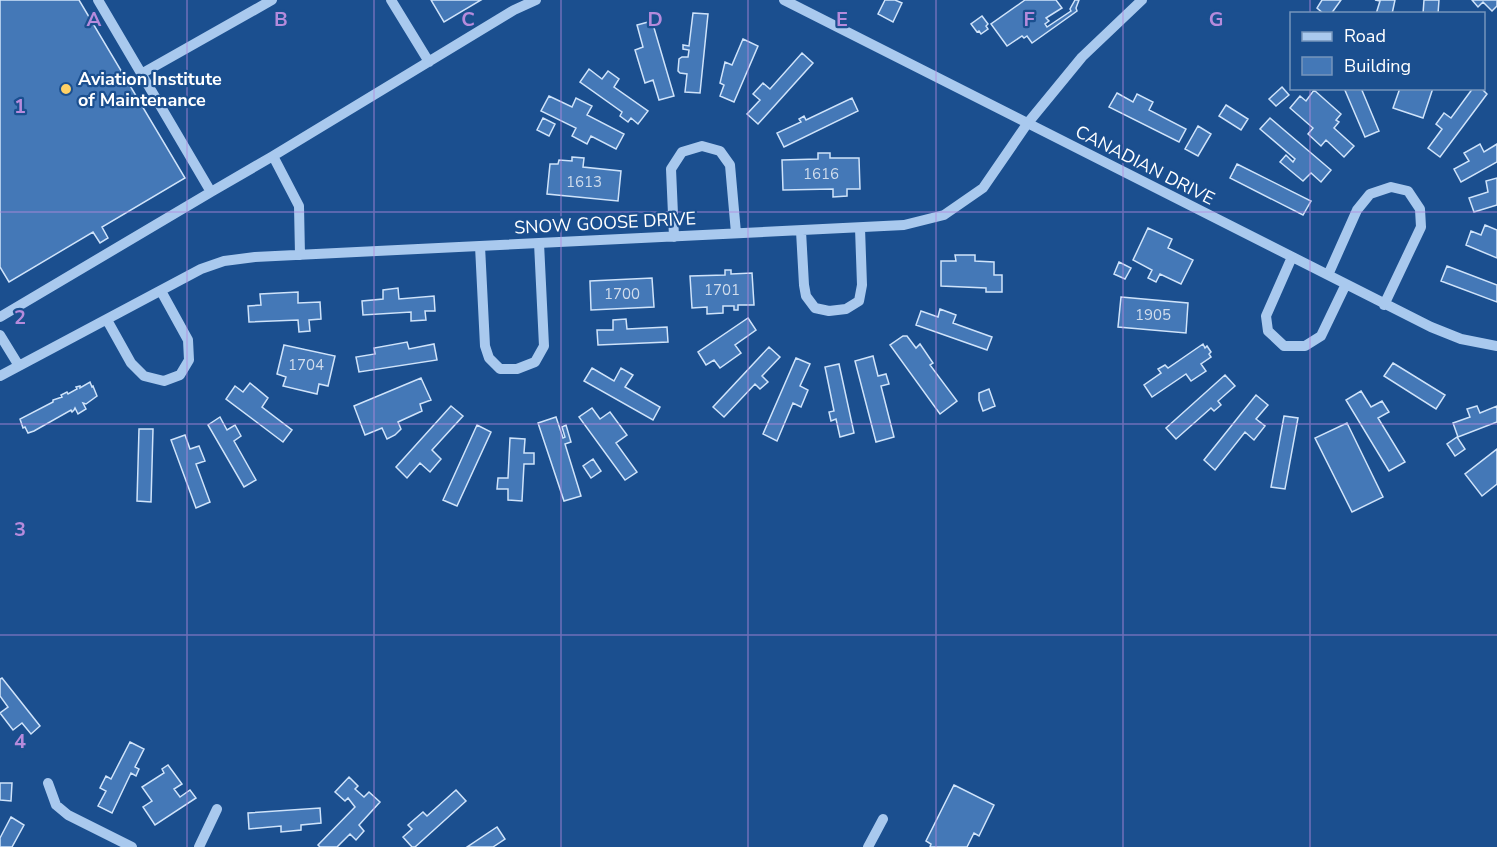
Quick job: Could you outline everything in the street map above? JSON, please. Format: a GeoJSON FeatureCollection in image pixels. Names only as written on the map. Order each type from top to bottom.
{"type":"FeatureCollection","features":[{"type":"Feature","properties":{"kind":"street"},"geometry":{"type":"LineString","coordinates":[[98,0],[211,192]]}},
{"type":"Feature","properties":{"kind":"street"},"geometry":{"type":"LineString","coordinates":[[141,74],[272,0]]}},
{"type":"Feature","properties":{"kind":"street"},"geometry":{"type":"LineString","coordinates":[[391,0],[429,62]]}},
{"type":"Feature","properties":{"kind":"street"},"geometry":{"type":"LineString","coordinates":[[0,317],[514,10],[537,0]]}},
{"type":"Feature","properties":{"kind":"street","name":"CANADIAN DRIVE"},"geometry":{"type":"LineString","coordinates":[[784,0],[1384,305],[1461,339],[1497,346]]}},
{"type":"Feature","properties":{"kind":"street","name":"SNOW GOOSE DRIVE"},"geometry":{"type":"LineString","coordinates":[[0,376],[201,269],[224,261],[255,256],[860,228],[904,225],[944,215],[983,188],[1027,124],[1082,57],[1142,0]]}},
{"type":"Feature","properties":{"kind":"street"},"geometry":{"type":"LineString","coordinates":[[674,237],[671,169],[682,152],[702,146],[720,151],[730,165],[736,233]]}},
{"type":"Feature","properties":{"kind":"street"},"geometry":{"type":"LineString","coordinates":[[273,156],[299,207],[300,255]]}},
{"type":"Feature","properties":{"kind":"street"},"geometry":{"type":"LineString","coordinates":[[1328,275],[1358,210],[1370,194],[1391,187],[1408,191],[1420,209],[1421,227],[1384,305]]}},
{"type":"Feature","properties":{"kind":"street"},"geometry":{"type":"LineString","coordinates":[[801,231],[806,296],[815,308],[829,311],[846,309],[859,301],[862,285],[860,228]]}},
{"type":"Feature","properties":{"kind":"street"},"geometry":{"type":"LineString","coordinates":[[480,246],[485,346],[489,358],[500,369],[517,369],[535,362],[544,346],[539,243]]}},
{"type":"Feature","properties":{"kind":"street"},"geometry":{"type":"LineString","coordinates":[[1292,257],[1266,316],[1268,331],[1284,346],[1305,346],[1321,336],[1346,284]]}},
{"type":"Feature","properties":{"kind":"street"},"geometry":{"type":"LineString","coordinates":[[107,320],[131,363],[144,376],[164,381],[180,375],[189,360],[188,340],[161,291]]}},
{"type":"Feature","properties":{"kind":"street"},"geometry":{"type":"LineString","coordinates":[[0,335],[19,366]]}},
{"type":"Feature","properties":{"kind":"street"},"geometry":{"type":"LineString","coordinates":[[48,783],[56,805],[68,815],[132,847]]}},
{"type":"Feature","properties":{"kind":"street"},"geometry":{"type":"LineString","coordinates":[[199,847],[217,809]]}},
{"type":"Feature","properties":{"kind":"street"},"geometry":{"type":"LineString","coordinates":[[868,847],[883,819]]}},
{"type":"Feature","properties":{"kind":"building","name":"Aviation Institute of Maintenance"},"geometry":{"type":"Polygon","coordinates":[[[0,0],[79,0],[185,178],[102,227],[108,238],[100,243],[93,232],[9,282],[0,267],[0,0]]]}},
{"type":"Feature","properties":{"kind":"building"},"geometry":{"type":"Polygon","coordinates":[[[431,0],[481,0],[444,22],[431,0]]]}},
{"type":"Feature","properties":{"kind":"building"},"geometry":{"type":"Polygon","coordinates":[[[885,0],[902,3],[893,22],[878,14],[885,0]]]}},
{"type":"Feature","properties":{"kind":"building"},"geometry":{"type":"Polygon","coordinates":[[[1025,0],[1056,0],[1062,8],[1046,18],[1049,21],[1045,24],[1047,27],[1071,11],[1075,0],[1079,0],[1077,11],[1032,43],[1027,36],[1024,38],[1022,36],[1007,46],[991,24],[1025,0]]]}},
{"type":"Feature","properties":{"kind":"building"},"geometry":{"type":"Polygon","coordinates":[[[1322,0],[1341,0],[1332,12],[1322,12],[1317,8],[1322,0]]]}},
{"type":"Feature","properties":{"kind":"building"},"geometry":{"type":"Polygon","coordinates":[[[1375,0],[1395,0],[1392,12],[1377,12],[1380,1],[1375,0]]]}},
{"type":"Feature","properties":{"kind":"building"},"geometry":{"type":"Polygon","coordinates":[[[1424,0],[1439,0],[1438,12],[1423,12],[1424,0]]]}},
{"type":"Feature","properties":{"kind":"building"},"geometry":{"type":"Polygon","coordinates":[[[1472,0],[1497,0],[1497,6],[1492,11],[1483,2],[1478,7],[1472,0]]]}},
{"type":"Feature","properties":{"kind":"building"},"geometry":{"type":"Polygon","coordinates":[[[693,13],[708,14],[700,93],[685,92],[687,74],[678,71],[679,59],[688,57],[689,50],[683,49],[683,45],[689,46],[693,13]]]}},
{"type":"Feature","properties":{"kind":"building"},"geometry":{"type":"Polygon","coordinates":[[[982,16],[988,24],[986,26],[988,29],[981,34],[971,24],[982,16]]]}},
{"type":"Feature","properties":{"kind":"building"},"geometry":{"type":"Polygon","coordinates":[[[652,21],[674,96],[659,100],[653,80],[645,83],[635,50],[643,47],[637,25],[652,21]]]}},
{"type":"Feature","properties":{"kind":"building"},"geometry":{"type":"Polygon","coordinates":[[[743,39],[758,46],[734,102],[720,96],[724,85],[720,83],[725,62],[732,65],[743,39]]]}},
{"type":"Feature","properties":{"kind":"building"},"geometry":{"type":"Polygon","coordinates":[[[802,53],[813,63],[758,124],[747,114],[760,100],[753,94],[763,83],[770,89],[802,53]]]}},
{"type":"Feature","properties":{"kind":"building"},"geometry":{"type":"Polygon","coordinates":[[[589,69],[602,79],[608,71],[619,79],[614,87],[648,111],[638,124],[631,118],[628,122],[620,116],[622,112],[580,82],[589,69]]]}},
{"type":"Feature","properties":{"kind":"building"},"geometry":{"type":"Polygon","coordinates":[[[1282,87],[1289,95],[1276,106],[1269,99],[1282,87]]]}},
{"type":"Feature","properties":{"kind":"building"},"geometry":{"type":"Polygon","coordinates":[[[1314,90],[1341,114],[1334,128],[1354,146],[1344,157],[1326,140],[1321,146],[1308,134],[1313,128],[1290,108],[1300,96],[1306,101],[1314,90]]]}},
{"type":"Feature","properties":{"kind":"building"},"geometry":{"type":"Polygon","coordinates":[[[1345,90],[1362,90],[1379,131],[1365,137],[1345,90]]]}},
{"type":"Feature","properties":{"kind":"building"},"geometry":{"type":"Polygon","coordinates":[[[1399,90],[1432,90],[1423,118],[1393,108],[1399,90]]]}},
{"type":"Feature","properties":{"kind":"building"},"geometry":{"type":"Polygon","coordinates":[[[1472,90],[1483,90],[1487,94],[1440,157],[1428,148],[1442,129],[1436,124],[1444,113],[1451,118],[1472,90]]]}},
{"type":"Feature","properties":{"kind":"building"},"geometry":{"type":"Polygon","coordinates":[[[1117,93],[1133,102],[1137,94],[1153,102],[1149,110],[1186,129],[1179,142],[1109,107],[1117,93]]]}},
{"type":"Feature","properties":{"kind":"building"},"geometry":{"type":"Polygon","coordinates":[[[549,96],[572,107],[576,98],[592,106],[587,115],[624,134],[616,149],[591,136],[587,144],[572,136],[576,128],[541,111],[549,96]]]}},
{"type":"Feature","properties":{"kind":"building"},"geometry":{"type":"Polygon","coordinates":[[[852,98],[858,111],[784,147],[777,133],[801,122],[799,119],[804,116],[806,120],[852,98]]]}},
{"type":"Feature","properties":{"kind":"building"},"geometry":{"type":"Polygon","coordinates":[[[1226,105],[1248,119],[1241,130],[1219,116],[1226,105]]]}},
{"type":"Feature","properties":{"kind":"building"},"geometry":{"type":"Polygon","coordinates":[[[543,118],[555,124],[549,136],[537,130],[543,118]]]}},
{"type":"Feature","properties":{"kind":"building"},"geometry":{"type":"Polygon","coordinates":[[[1270,118],[1331,170],[1321,182],[1311,173],[1303,181],[1280,162],[1286,155],[1293,162],[1295,159],[1260,129],[1270,118]]]}},
{"type":"Feature","properties":{"kind":"building"},"geometry":{"type":"Polygon","coordinates":[[[1198,126],[1211,134],[1198,156],[1185,149],[1198,126]]]}},
{"type":"Feature","properties":{"kind":"building"},"geometry":{"type":"Polygon","coordinates":[[[1480,144],[1484,152],[1497,144],[1497,162],[1461,182],[1454,169],[1469,161],[1464,153],[1480,144]]]}},
{"type":"Feature","properties":{"kind":"building"},"geometry":{"type":"Polygon","coordinates":[[[818,153],[830,153],[830,158],[859,158],[860,189],[847,189],[847,196],[833,197],[833,189],[783,190],[782,160],[818,159],[818,153]]]}},
{"type":"Feature","properties":{"kind":"building"},"geometry":{"type":"Polygon","coordinates":[[[572,157],[584,158],[583,167],[621,171],[618,201],[547,194],[550,164],[558,164],[559,160],[572,161],[572,157]]]}},
{"type":"Feature","properties":{"kind":"building"},"geometry":{"type":"Polygon","coordinates":[[[1237,164],[1311,201],[1303,215],[1230,178],[1237,164]]]}},
{"type":"Feature","properties":{"kind":"building"},"geometry":{"type":"Polygon","coordinates":[[[1497,178],[1497,205],[1474,212],[1469,198],[1488,192],[1486,181],[1497,178]]]}},
{"type":"Feature","properties":{"kind":"building"},"geometry":{"type":"Polygon","coordinates":[[[1485,225],[1497,230],[1497,258],[1466,245],[1471,231],[1481,235],[1485,225]]]}},
{"type":"Feature","properties":{"kind":"building"},"geometry":{"type":"Polygon","coordinates":[[[1148,228],[1172,239],[1168,248],[1193,260],[1181,284],[1160,274],[1156,282],[1148,278],[1152,270],[1133,260],[1148,228]]]}},
{"type":"Feature","properties":{"kind":"building"},"geometry":{"type":"Polygon","coordinates":[[[955,255],[975,255],[975,261],[994,262],[994,275],[1002,275],[1002,292],[986,292],[986,288],[941,286],[941,261],[956,261],[955,255]]]}},
{"type":"Feature","properties":{"kind":"building"},"geometry":{"type":"Polygon","coordinates":[[[1119,262],[1131,268],[1125,279],[1114,274],[1119,262]]]}},
{"type":"Feature","properties":{"kind":"building"},"geometry":{"type":"Polygon","coordinates":[[[1447,266],[1497,285],[1497,302],[1441,281],[1447,266]]]}},
{"type":"Feature","properties":{"kind":"building"},"geometry":{"type":"Polygon","coordinates":[[[725,270],[731,270],[731,274],[752,273],[754,305],[738,305],[738,310],[734,310],[734,306],[723,306],[723,313],[707,314],[707,307],[692,308],[690,276],[725,275],[725,270]]]}},
{"type":"Feature","properties":{"kind":"building"},"geometry":{"type":"Polygon","coordinates":[[[652,278],[654,307],[591,310],[590,281],[652,278]]]}},
{"type":"Feature","properties":{"kind":"building"},"geometry":{"type":"Polygon","coordinates":[[[398,288],[399,299],[434,296],[435,311],[425,311],[426,320],[411,321],[411,312],[363,315],[362,301],[383,299],[383,290],[398,288]]]}},
{"type":"Feature","properties":{"kind":"building"},"geometry":{"type":"Polygon","coordinates":[[[298,292],[298,303],[320,302],[321,319],[309,320],[310,331],[299,332],[298,320],[249,322],[248,306],[261,305],[260,294],[298,292]]]}},
{"type":"Feature","properties":{"kind":"building"},"geometry":{"type":"Polygon","coordinates":[[[1121,297],[1188,303],[1186,333],[1118,327],[1121,297]]]}},
{"type":"Feature","properties":{"kind":"building"},"geometry":{"type":"Polygon","coordinates":[[[940,309],[956,315],[953,323],[992,337],[987,350],[916,325],[921,311],[938,317],[940,309]]]}},
{"type":"Feature","properties":{"kind":"building"},"geometry":{"type":"Polygon","coordinates":[[[748,318],[756,330],[735,345],[741,353],[720,368],[714,360],[706,365],[698,352],[748,318]]]}},
{"type":"Feature","properties":{"kind":"building"},"geometry":{"type":"Polygon","coordinates":[[[626,319],[627,329],[667,327],[668,342],[598,345],[597,330],[613,330],[613,320],[626,319]]]}},
{"type":"Feature","properties":{"kind":"building"},"geometry":{"type":"Polygon","coordinates":[[[903,336],[907,336],[916,348],[920,344],[933,363],[930,365],[957,401],[940,414],[890,345],[903,336]]]}},
{"type":"Feature","properties":{"kind":"building"},"geometry":{"type":"Polygon","coordinates":[[[407,342],[409,349],[434,344],[437,360],[359,372],[356,357],[375,354],[374,348],[407,342]]]}},
{"type":"Feature","properties":{"kind":"building"},"geometry":{"type":"Polygon","coordinates":[[[1203,344],[1211,352],[1209,354],[1211,357],[1201,364],[1206,371],[1191,381],[1186,374],[1152,397],[1144,385],[1161,373],[1158,369],[1165,365],[1168,368],[1203,344]]]}},
{"type":"Feature","properties":{"kind":"building"},"geometry":{"type":"Polygon","coordinates":[[[284,345],[335,356],[328,386],[319,384],[317,394],[283,386],[286,377],[277,374],[284,345]]]}},
{"type":"Feature","properties":{"kind":"building"},"geometry":{"type":"Polygon","coordinates":[[[769,347],[780,357],[762,376],[768,382],[760,389],[755,384],[724,417],[713,407],[769,347]]]}},
{"type":"Feature","properties":{"kind":"building"},"geometry":{"type":"Polygon","coordinates":[[[873,356],[878,376],[886,374],[889,384],[881,386],[894,437],[876,442],[855,361],[873,356]]]}},
{"type":"Feature","properties":{"kind":"building"},"geometry":{"type":"Polygon","coordinates":[[[796,358],[810,364],[800,386],[808,390],[801,407],[793,403],[777,441],[763,434],[796,358]]]}},
{"type":"Feature","properties":{"kind":"building"},"geometry":{"type":"Polygon","coordinates":[[[1393,363],[1445,395],[1436,409],[1384,376],[1393,363]]]}},
{"type":"Feature","properties":{"kind":"building"},"geometry":{"type":"Polygon","coordinates":[[[839,364],[854,433],[840,437],[836,419],[831,421],[829,412],[834,411],[825,367],[839,364]]]}},
{"type":"Feature","properties":{"kind":"building"},"geometry":{"type":"Polygon","coordinates":[[[592,368],[614,381],[621,368],[633,375],[625,387],[660,407],[653,420],[584,381],[592,368]]]}},
{"type":"Feature","properties":{"kind":"building"},"geometry":{"type":"Polygon","coordinates":[[[1225,375],[1235,386],[1218,401],[1221,405],[1214,411],[1211,408],[1176,439],[1166,428],[1225,375]]]}},
{"type":"Feature","properties":{"kind":"building"},"geometry":{"type":"Polygon","coordinates":[[[421,378],[431,400],[420,404],[422,411],[398,422],[401,429],[387,439],[382,428],[365,435],[354,406],[421,378]]]}},
{"type":"Feature","properties":{"kind":"building"},"geometry":{"type":"Polygon","coordinates":[[[90,382],[97,396],[86,404],[83,403],[86,409],[78,414],[75,408],[72,412],[71,410],[28,433],[25,427],[23,428],[20,419],[62,397],[61,395],[77,389],[76,387],[80,386],[80,388],[90,382]]]}},
{"type":"Feature","properties":{"kind":"building"},"geometry":{"type":"Polygon","coordinates":[[[250,383],[268,398],[262,407],[292,430],[283,442],[226,399],[235,386],[243,392],[250,383]]]}},
{"type":"Feature","properties":{"kind":"building"},"geometry":{"type":"Polygon","coordinates":[[[989,389],[995,406],[983,411],[979,393],[989,389]]]}},
{"type":"Feature","properties":{"kind":"building"},"geometry":{"type":"Polygon","coordinates":[[[1361,391],[1371,407],[1382,401],[1389,412],[1378,418],[1405,462],[1389,471],[1346,400],[1361,391]]]}},
{"type":"Feature","properties":{"kind":"building"},"geometry":{"type":"Polygon","coordinates":[[[1256,395],[1268,405],[1256,419],[1265,426],[1254,440],[1245,432],[1215,470],[1204,460],[1256,395]]]}},
{"type":"Feature","properties":{"kind":"building"},"geometry":{"type":"Polygon","coordinates":[[[451,406],[463,416],[432,450],[441,459],[430,472],[420,463],[407,478],[396,467],[451,406]]]}},
{"type":"Feature","properties":{"kind":"building"},"geometry":{"type":"Polygon","coordinates":[[[1477,406],[1480,413],[1497,406],[1497,422],[1458,437],[1453,423],[1470,417],[1467,409],[1477,406]]]}},
{"type":"Feature","properties":{"kind":"building"},"geometry":{"type":"Polygon","coordinates":[[[592,408],[600,419],[610,412],[627,435],[616,443],[637,472],[625,480],[579,417],[592,408]]]}},
{"type":"Feature","properties":{"kind":"building"},"geometry":{"type":"Polygon","coordinates":[[[1284,416],[1298,418],[1285,489],[1271,487],[1284,416]]]}},
{"type":"Feature","properties":{"kind":"building"},"geometry":{"type":"Polygon","coordinates":[[[220,417],[227,430],[235,425],[241,436],[234,441],[256,480],[244,487],[208,425],[220,417]]]}},
{"type":"Feature","properties":{"kind":"building"},"geometry":{"type":"Polygon","coordinates":[[[556,417],[563,438],[565,437],[562,427],[566,425],[571,442],[565,444],[581,496],[564,501],[538,423],[556,417]]]}},
{"type":"Feature","properties":{"kind":"building"},"geometry":{"type":"Polygon","coordinates":[[[1347,423],[1383,497],[1352,512],[1315,438],[1347,423]]]}},
{"type":"Feature","properties":{"kind":"building"},"geometry":{"type":"Polygon","coordinates":[[[477,425],[491,432],[457,506],[443,500],[477,425]]]}},
{"type":"Feature","properties":{"kind":"building"},"geometry":{"type":"Polygon","coordinates":[[[139,429],[153,429],[151,502],[137,501],[139,429]]]}},
{"type":"Feature","properties":{"kind":"building"},"geometry":{"type":"Polygon","coordinates":[[[185,435],[190,449],[199,446],[205,461],[196,464],[210,502],[196,508],[171,440],[185,435]]]}},
{"type":"Feature","properties":{"kind":"building"},"geometry":{"type":"Polygon","coordinates":[[[1457,437],[1465,449],[1455,456],[1447,444],[1457,437]]]}},
{"type":"Feature","properties":{"kind":"building"},"geometry":{"type":"Polygon","coordinates":[[[510,438],[525,439],[524,453],[534,453],[534,464],[524,464],[522,501],[508,500],[508,489],[497,489],[498,478],[508,478],[510,438]]]}},
{"type":"Feature","properties":{"kind":"building"},"geometry":{"type":"Polygon","coordinates":[[[1497,449],[1497,484],[1482,496],[1465,474],[1497,449]]]}},
{"type":"Feature","properties":{"kind":"building"},"geometry":{"type":"Polygon","coordinates":[[[593,459],[601,471],[591,478],[583,466],[593,459]]]}},
{"type":"Feature","properties":{"kind":"building"},"geometry":{"type":"Polygon","coordinates":[[[2,678],[40,726],[31,734],[22,723],[13,730],[0,713],[8,707],[0,696],[0,679],[2,678]]]}},
{"type":"Feature","properties":{"kind":"building"},"geometry":{"type":"Polygon","coordinates":[[[130,742],[144,749],[135,767],[139,769],[136,776],[131,773],[112,813],[98,806],[106,791],[100,788],[106,776],[111,779],[130,742]]]}},
{"type":"Feature","properties":{"kind":"building"},"geometry":{"type":"Polygon","coordinates":[[[168,765],[182,784],[174,789],[180,797],[190,790],[196,798],[155,825],[143,807],[152,801],[142,787],[164,773],[162,769],[168,765]]]}},
{"type":"Feature","properties":{"kind":"building"},"geometry":{"type":"Polygon","coordinates":[[[349,777],[358,786],[355,789],[364,797],[369,792],[380,802],[359,825],[364,831],[356,840],[350,834],[337,847],[320,847],[318,845],[355,807],[348,798],[345,801],[335,792],[349,777]]]}},
{"type":"Feature","properties":{"kind":"building"},"geometry":{"type":"Polygon","coordinates":[[[0,783],[12,783],[11,801],[0,800],[0,783]]]}},
{"type":"Feature","properties":{"kind":"building"},"geometry":{"type":"Polygon","coordinates":[[[954,785],[994,805],[979,836],[974,833],[967,847],[930,847],[931,844],[926,841],[954,785]]]}},
{"type":"Feature","properties":{"kind":"building"},"geometry":{"type":"Polygon","coordinates":[[[456,790],[466,801],[415,847],[412,847],[403,837],[412,829],[408,825],[423,812],[427,816],[456,790]]]}},
{"type":"Feature","properties":{"kind":"building"},"geometry":{"type":"Polygon","coordinates":[[[320,808],[321,823],[301,825],[301,830],[281,832],[281,826],[249,829],[248,813],[320,808]]]}},
{"type":"Feature","properties":{"kind":"building"},"geometry":{"type":"Polygon","coordinates":[[[11,817],[24,825],[12,847],[0,847],[0,838],[11,817]]]}},
{"type":"Feature","properties":{"kind":"building"},"geometry":{"type":"Polygon","coordinates":[[[497,827],[505,839],[493,847],[467,847],[497,827]]]}},
{"type":"Feature","properties":{"kind":"place","name":"Aviation Institute of Maintenance"},"geometry":{"type":"Point","coordinates":[66,89]}}]}
